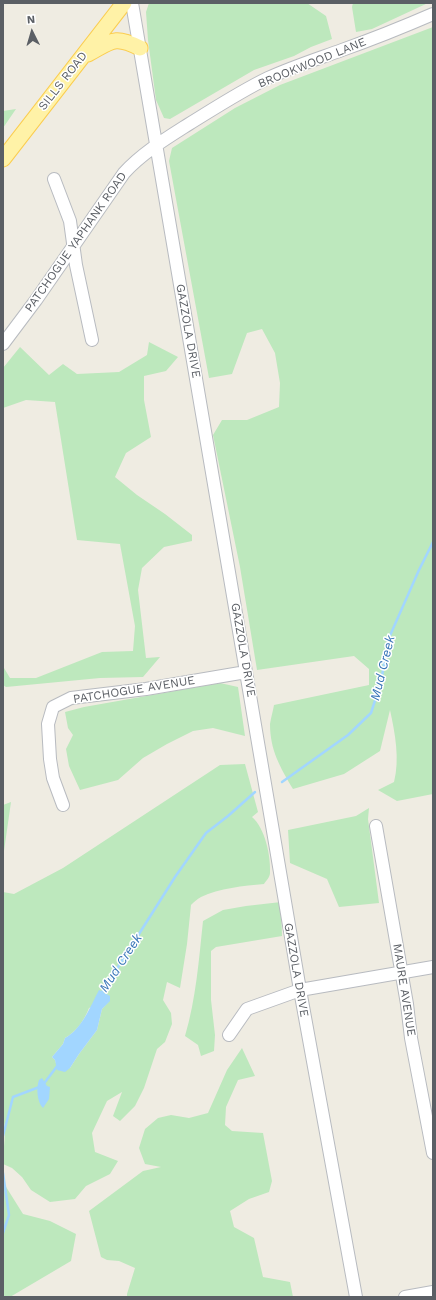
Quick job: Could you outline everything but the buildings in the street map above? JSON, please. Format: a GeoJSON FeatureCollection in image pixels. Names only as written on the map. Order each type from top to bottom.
{"type":"FeatureCollection","features":[{"type":"Feature","properties":{"kind":"main road","name":"SILLS ROAD"},"geometry":{"type":"LineString","coordinates":[[3,159],[124,3]]}},
{"type":"Feature","properties":{"kind":"main road"},"geometry":{"type":"LineString","coordinates":[[82,58],[117,40],[127,42],[140,48]]}},
{"type":"Feature","properties":{"kind":"street","name":"GAZZOLA DRIVE"},"geometry":{"type":"LineString","coordinates":[[132,3],[300,990],[356,1297]]}},
{"type":"Feature","properties":{"kind":"street","name":"BROOKWOOD LANE"},"geometry":{"type":"LineString","coordinates":[[156,147],[221,104],[268,78],[433,14]]}},
{"type":"Feature","properties":{"kind":"street","name":"PATCHOGUE YAPHANK ROAD"},"geometry":{"type":"LineString","coordinates":[[3,344],[36,300],[124,173],[136,160],[156,147]]}},
{"type":"Feature","properties":{"kind":"street"},"geometry":{"type":"LineString","coordinates":[[54,179],[70,221],[76,265],[92,340]]}},
{"type":"Feature","properties":{"kind":"street","name":"PATCHOGUE AVENUE"},"geometry":{"type":"LineString","coordinates":[[63,805],[53,778],[50,759],[48,724],[53,707],[71,698],[146,690],[246,672]]}},
{"type":"Feature","properties":{"kind":"street","name":"MAURE AVENUE"},"geometry":{"type":"LineString","coordinates":[[376,826],[411,1038],[433,1153]]}},
{"type":"Feature","properties":{"kind":"street"},"geometry":{"type":"LineString","coordinates":[[229,1035],[247,1009],[300,990],[433,967]]}},
{"type":"Feature","properties":{"kind":"street"},"geometry":{"type":"LineString","coordinates":[[405,1297],[433,1292]]}},
{"type":"Feature","properties":{"kind":"green space"},"geometry":{"type":"Polygon","coordinates":[[[149,3],[307,3],[326,16],[332,39],[311,47],[294,56],[254,70],[170,119],[164,118],[156,100],[148,40],[146,12],[149,3]]]}},
{"type":"Feature","properties":{"kind":"green space"},"geometry":{"type":"Polygon","coordinates":[[[353,3],[428,3],[372,29],[356,32],[352,7],[353,3]]]}},
{"type":"Feature","properties":{"kind":"green space"},"geometry":{"type":"Polygon","coordinates":[[[433,27],[433,794],[397,801],[378,790],[394,782],[396,773],[397,755],[390,710],[380,751],[344,774],[293,789],[274,750],[270,733],[270,724],[274,705],[369,685],[369,669],[354,656],[257,670],[240,567],[213,435],[222,420],[247,420],[279,407],[280,383],[275,353],[262,329],[247,333],[232,374],[209,378],[169,161],[172,148],[235,108],[280,85],[433,27]]]}},
{"type":"Feature","properties":{"kind":"green space"},"geometry":{"type":"Polygon","coordinates":[[[16,109],[3,128],[3,111],[16,109]]]}},
{"type":"Feature","properties":{"kind":"green space"},"geometry":{"type":"Polygon","coordinates":[[[149,342],[178,357],[166,371],[144,376],[144,400],[151,437],[126,453],[115,477],[192,535],[192,541],[164,547],[142,568],[138,590],[146,658],[160,657],[143,677],[100,678],[6,687],[3,685],[3,668],[10,678],[36,678],[102,652],[133,651],[135,626],[120,544],[77,540],[55,402],[26,400],[3,408],[3,368],[20,347],[49,375],[63,364],[77,374],[119,372],[147,355],[149,342]]]}},
{"type":"Feature","properties":{"kind":"green space"},"geometry":{"type":"Polygon","coordinates":[[[220,683],[238,687],[245,736],[213,728],[193,731],[143,758],[118,780],[80,790],[69,766],[66,749],[73,735],[68,728],[65,712],[84,707],[220,683]]]}},
{"type":"Feature","properties":{"kind":"green space"},"geometry":{"type":"Polygon","coordinates":[[[245,764],[258,812],[252,817],[257,822],[264,835],[268,851],[270,866],[269,876],[264,884],[216,891],[200,898],[191,905],[180,988],[167,982],[163,1000],[171,1013],[172,1024],[165,1042],[157,1049],[144,1088],[135,1106],[120,1121],[113,1116],[122,1092],[107,1101],[92,1133],[95,1152],[118,1161],[110,1174],[86,1186],[75,1199],[50,1202],[31,1190],[22,1177],[12,1168],[3,1164],[5,1135],[3,1117],[3,892],[14,894],[63,868],[220,765],[245,764]],[[110,1000],[89,1008],[79,1026],[73,1033],[65,1038],[63,1044],[52,1057],[55,1060],[58,1070],[70,1068],[97,1030],[102,1009],[110,1000]]]}},
{"type":"Feature","properties":{"kind":"green space"},"geometry":{"type":"Polygon","coordinates":[[[11,802],[4,851],[3,854],[3,805],[11,802]]]}},
{"type":"Feature","properties":{"kind":"green space"},"geometry":{"type":"Polygon","coordinates":[[[369,808],[368,819],[379,903],[339,907],[327,879],[290,863],[288,830],[356,816],[369,808]]]}},
{"type":"Feature","properties":{"kind":"green space"},"geometry":{"type":"Polygon","coordinates":[[[281,902],[282,936],[216,947],[211,951],[211,1000],[215,1035],[214,1051],[201,1056],[198,1045],[185,1036],[194,993],[203,921],[223,910],[281,902]]]}},
{"type":"Feature","properties":{"kind":"green space"},"geometry":{"type":"Polygon","coordinates":[[[242,1048],[255,1076],[238,1080],[226,1107],[225,1125],[232,1131],[263,1133],[272,1181],[269,1192],[249,1199],[230,1211],[234,1227],[254,1238],[263,1277],[290,1282],[293,1297],[127,1297],[135,1268],[119,1261],[107,1260],[101,1257],[89,1211],[143,1171],[161,1167],[145,1164],[139,1148],[145,1129],[158,1118],[171,1115],[189,1118],[208,1113],[227,1070],[242,1048]]]}},
{"type":"Feature","properties":{"kind":"green space"},"geometry":{"type":"Polygon","coordinates":[[[3,1182],[23,1214],[50,1221],[76,1234],[71,1261],[10,1297],[3,1297],[3,1182]]]}},
{"type":"Feature","properties":{"kind":"water"},"geometry":{"type":"Polygon","coordinates":[[[99,990],[110,996],[110,1001],[102,1009],[97,1030],[70,1068],[65,1072],[57,1070],[55,1060],[52,1057],[63,1044],[65,1038],[81,1023],[99,990]]]}},
{"type":"Feature","properties":{"kind":"water"},"geometry":{"type":"Polygon","coordinates":[[[42,1078],[47,1086],[50,1087],[49,1099],[43,1108],[39,1102],[37,1091],[39,1080],[42,1078]]]}},
{"type":"Feature","properties":{"kind":"waterway","name":"Mud Creek"},"geometry":{"type":"LineString","coordinates":[[282,782],[348,735],[371,713],[381,682],[388,640],[433,542]]}},
{"type":"Feature","properties":{"kind":"waterway","name":"Mud Creek"},"geometry":{"type":"LineString","coordinates":[[101,994],[175,877],[206,833],[255,792]]}},
{"type":"Feature","properties":{"kind":"waterway","name":"Mud Creek"},"geometry":{"type":"LineString","coordinates":[[3,1136],[13,1097],[42,1086],[58,1065]]}},
{"type":"Feature","properties":{"kind":"waterway","name":"Mud Creek"},"geometry":{"type":"LineString","coordinates":[[3,1173],[9,1215],[3,1233]]}}]}
